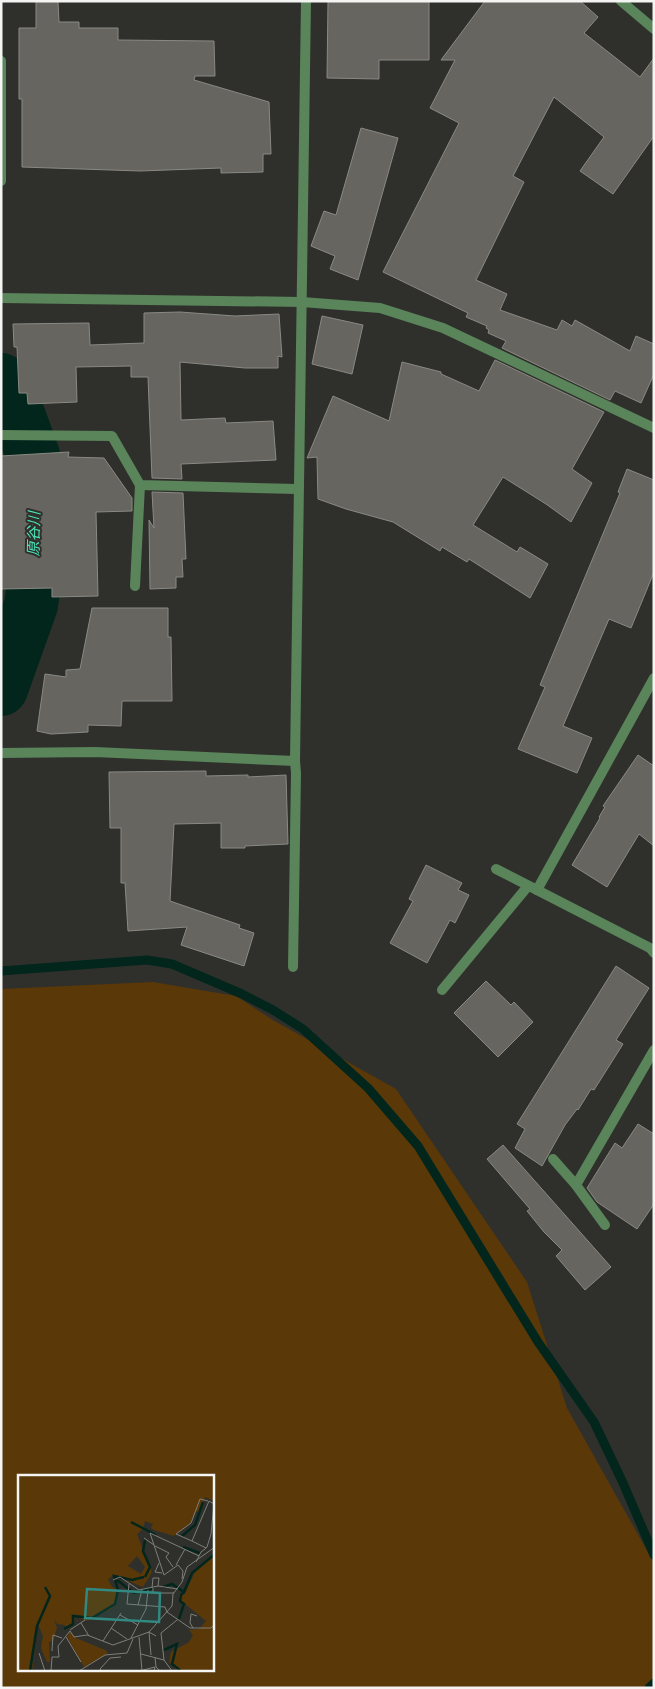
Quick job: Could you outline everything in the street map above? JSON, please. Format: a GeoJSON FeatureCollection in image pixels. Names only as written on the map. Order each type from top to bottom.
{"type":"FeatureCollection","features":[{"type":"Feature","properties":{"kind":"street"},"geometry":{"type":"LineString","coordinates":[[293,967],[297,489],[302,302],[306,1]]}},
{"type":"Feature","properties":{"kind":"street"},"geometry":{"type":"LineString","coordinates":[[621,1],[654,29]]}},
{"type":"Feature","properties":{"kind":"street"},"geometry":{"type":"LineString","coordinates":[[1,61],[1,181]]}},
{"type":"Feature","properties":{"kind":"street"},"geometry":{"type":"LineString","coordinates":[[1,298],[302,302],[380,308],[443,328],[654,428]]}},
{"type":"Feature","properties":{"kind":"street"},"geometry":{"type":"LineString","coordinates":[[1,435],[112,436],[140,485],[135,586]]}},
{"type":"Feature","properties":{"kind":"street"},"geometry":{"type":"LineString","coordinates":[[140,485],[297,489]]}},
{"type":"Feature","properties":{"kind":"street"},"geometry":{"type":"LineString","coordinates":[[442,990],[532,888],[654,678]]}},
{"type":"Feature","properties":{"kind":"street"},"geometry":{"type":"LineString","coordinates":[[1,753],[95,752],[295,761]]}},
{"type":"Feature","properties":{"kind":"street"},"geometry":{"type":"LineString","coordinates":[[496,869],[650,948],[654,953]]}},
{"type":"Feature","properties":{"kind":"street"},"geometry":{"type":"LineString","coordinates":[[576,1185],[654,1050]]}},
{"type":"Feature","properties":{"kind":"street"},"geometry":{"type":"LineString","coordinates":[[553,1159],[576,1185],[604,1225]]}},
{"type":"Feature","properties":{"kind":"shaded area"},"geometry":{"type":"Polygon","coordinates":[[[153,982],[236,996],[273,1020],[396,1089],[527,1282],[567,1408],[654,1563],[654,1688],[1,1688],[1,989],[153,982]]]}},
{"type":"Feature","properties":{"kind":"building"},"geometry":{"type":"Polygon","coordinates":[[[36,1],[58,1],[59,22],[79,22],[79,28],[118,28],[118,40],[214,41],[215,76],[195,76],[194,80],[269,102],[271,154],[263,154],[263,172],[221,173],[221,168],[140,171],[22,167],[22,99],[19,99],[19,28],[36,28],[36,1]]]}},
{"type":"Feature","properties":{"kind":"building"},"geometry":{"type":"Polygon","coordinates":[[[328,1],[429,1],[429,60],[379,60],[379,79],[327,78],[328,1]]]}},
{"type":"Feature","properties":{"kind":"building"},"geometry":{"type":"Polygon","coordinates":[[[485,1],[580,1],[598,17],[584,33],[640,77],[654,58],[654,136],[613,194],[580,171],[604,137],[554,97],[513,176],[524,182],[476,280],[507,294],[500,310],[557,330],[562,320],[572,326],[575,320],[630,351],[636,336],[654,344],[654,374],[641,403],[615,391],[610,400],[502,348],[506,341],[488,333],[487,326],[466,317],[468,313],[383,272],[459,123],[430,108],[455,60],[441,60],[485,1]]]}},
{"type":"Feature","properties":{"kind":"building"},"geometry":{"type":"Polygon","coordinates":[[[361,128],[398,138],[358,280],[330,269],[335,256],[311,246],[324,211],[336,215],[361,128]]]}},
{"type":"Feature","properties":{"kind":"building"},"geometry":{"type":"Polygon","coordinates":[[[180,312],[235,316],[279,314],[282,357],[278,356],[278,368],[245,368],[180,362],[181,420],[225,418],[226,423],[273,421],[276,460],[181,464],[182,479],[152,478],[148,377],[131,377],[131,366],[76,367],[77,402],[28,404],[27,393],[19,393],[17,347],[14,347],[13,324],[89,323],[90,345],[144,343],[144,313],[180,312]]]}},
{"type":"Feature","properties":{"kind":"building"},"geometry":{"type":"Polygon","coordinates":[[[322,316],[363,325],[352,374],[312,364],[322,316]]]}},
{"type":"Feature","properties":{"kind":"building"},"geometry":{"type":"Polygon","coordinates":[[[495,360],[604,412],[572,469],[592,483],[571,522],[503,477],[473,525],[517,552],[520,547],[548,564],[530,598],[469,559],[467,562],[442,547],[440,551],[393,522],[318,499],[317,457],[307,458],[333,396],[389,421],[402,362],[441,372],[441,374],[479,391],[495,360]]]}},
{"type":"Feature","properties":{"kind":"building"},"geometry":{"type":"Polygon","coordinates":[[[69,452],[68,457],[104,458],[132,498],[132,511],[96,512],[98,596],[52,597],[52,588],[1,589],[1,456],[69,452]]]}},
{"type":"Feature","properties":{"kind":"building"},"geometry":{"type":"Polygon","coordinates":[[[627,469],[654,480],[654,572],[631,628],[609,619],[563,726],[592,738],[577,773],[518,749],[545,687],[540,685],[620,493],[618,492],[627,469]]]}},
{"type":"Feature","properties":{"kind":"building"},"geometry":{"type":"Polygon","coordinates":[[[152,492],[183,493],[186,559],[182,559],[183,577],[176,577],[176,588],[150,589],[149,520],[154,528],[152,492]]]}},
{"type":"Feature","properties":{"kind":"building"},"geometry":{"type":"Polygon","coordinates":[[[92,608],[168,608],[168,637],[171,637],[172,701],[122,701],[121,726],[88,725],[88,732],[51,734],[37,731],[45,674],[66,677],[66,670],[80,669],[92,608]]]}},
{"type":"Feature","properties":{"kind":"building"},"geometry":{"type":"Polygon","coordinates":[[[638,755],[654,766],[654,846],[639,834],[607,887],[572,865],[600,818],[605,807],[603,806],[638,755]]]}},
{"type":"Feature","properties":{"kind":"building"},"geometry":{"type":"Polygon","coordinates":[[[206,771],[206,776],[248,775],[248,777],[286,775],[288,844],[221,848],[221,823],[174,824],[170,901],[240,925],[239,928],[254,933],[244,966],[181,945],[187,927],[128,931],[125,883],[121,883],[121,828],[110,828],[109,772],[206,771]]]}},
{"type":"Feature","properties":{"kind":"building"},"geometry":{"type":"Polygon","coordinates":[[[426,865],[462,883],[458,890],[469,895],[455,923],[450,920],[427,963],[390,943],[413,901],[409,899],[426,865]]]}},
{"type":"Feature","properties":{"kind":"building"},"geometry":{"type":"Polygon","coordinates":[[[616,966],[649,988],[616,1040],[623,1044],[594,1090],[591,1089],[578,1110],[565,1125],[542,1166],[515,1148],[525,1129],[517,1124],[616,966]]]}},
{"type":"Feature","properties":{"kind":"building"},"geometry":{"type":"Polygon","coordinates":[[[486,981],[511,1005],[514,1002],[533,1022],[498,1057],[454,1013],[486,981]]]}},
{"type":"Feature","properties":{"kind":"building"},"geometry":{"type":"Polygon","coordinates":[[[638,1124],[654,1134],[654,1204],[637,1229],[597,1202],[587,1188],[615,1143],[622,1148],[638,1124]]]}},
{"type":"Feature","properties":{"kind":"building"},"geometry":{"type":"Polygon","coordinates":[[[503,1145],[611,1267],[585,1290],[556,1256],[562,1250],[544,1232],[527,1211],[530,1209],[487,1159],[503,1145]]]}},
{"type":"Feature","properties":{"kind":"waterway","name":"原谷川"},"geometry":{"type":"LineString","coordinates":[[1,380],[19,417],[33,455],[36,534],[36,570],[31,605],[1,689]]}},
{"type":"Feature","properties":{"kind":"waterway"},"geometry":{"type":"LineString","coordinates":[[1,971],[147,960],[172,964],[242,994],[273,1010],[303,1029],[368,1088],[418,1146],[538,1342],[594,1422],[654,1555]]}},
{"type":"Feature","properties":{"kind":"waterway"},"geometry":{"type":"LineString","coordinates":[[649,1688],[654,1683]]}}]}
